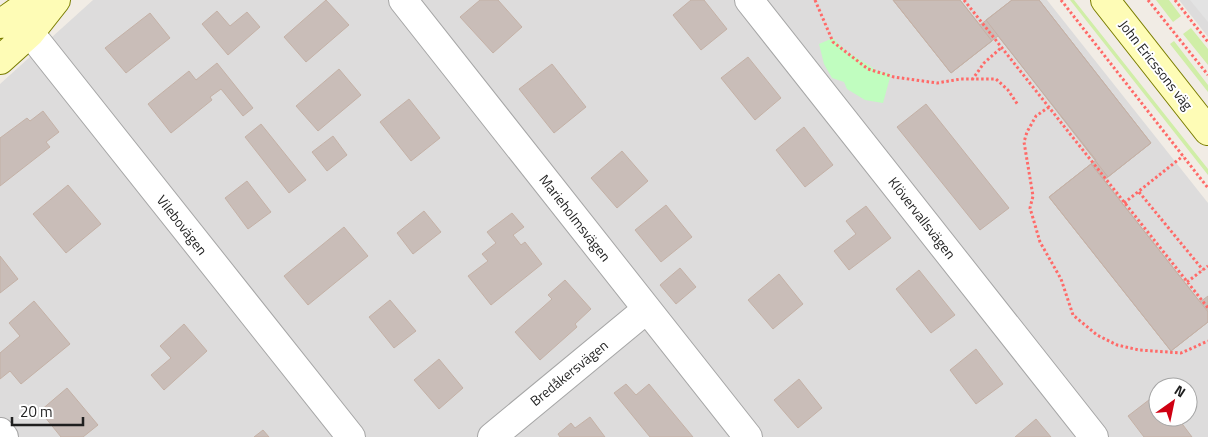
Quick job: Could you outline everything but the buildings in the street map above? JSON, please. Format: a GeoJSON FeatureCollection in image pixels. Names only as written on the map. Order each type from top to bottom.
{"type":"FeatureCollection","features":[{"type":"Feature","properties":{"kind":"street"},"geometry":{"type":"LineString","coordinates":[[0,60],[19,18],[56,0]]}},
{"type":"Feature","properties":{"kind":"street","name":"Marieholmsvägen"},"geometry":{"type":"LineString","coordinates":[[403,0],[748,437]]}},
{"type":"Feature","properties":{"kind":"street","name":"Klövervallsvägen"},"geometry":{"type":"LineString","coordinates":[[749,0],[1094,437]]}},
{"type":"Feature","properties":{"kind":"street","name":"John Ericssons väg"},"geometry":{"type":"LineString","coordinates":[[1105,0],[1208,131]]}},
{"type":"Feature","properties":{"kind":"street","name":"Vilebovägen"},"geometry":{"type":"LineString","coordinates":[[19,18],[351,437]]}},
{"type":"Feature","properties":{"kind":"street","name":"Bredåkersvägen"},"geometry":{"type":"LineString","coordinates":[[492,437],[647,309]]}},
{"type":"Feature","properties":{"kind":"street"},"geometry":{"type":"LineString","coordinates":[[0,432],[4,437]]}},
{"type":"Feature","properties":{"kind":"path"},"geometry":{"type":"LineString","coordinates":[[815,0],[833,42],[868,69],[894,77],[936,83],[961,79],[996,79],[1008,90],[1018,105]]}},
{"type":"Feature","properties":{"kind":"path"},"geometry":{"type":"LineString","coordinates":[[1061,0],[1208,188]]}},
{"type":"Feature","properties":{"kind":"path"},"geometry":{"type":"LineString","coordinates":[[1148,0],[1208,74]]}},
{"type":"Feature","properties":{"kind":"path"},"geometry":{"type":"LineString","coordinates":[[1175,0],[1208,42]]}},
{"type":"Feature","properties":{"kind":"path"},"geometry":{"type":"LineString","coordinates":[[967,1],[1048,107],[1208,308]]}},
{"type":"Feature","properties":{"kind":"path"},"geometry":{"type":"LineString","coordinates":[[972,80],[984,63],[1002,47]]}},
{"type":"Feature","properties":{"kind":"path"},"geometry":{"type":"LineString","coordinates":[[1048,107],[1036,116],[1024,142],[1033,196],[1030,208],[1040,242],[1061,279],[1073,315],[1097,335],[1117,345],[1139,350],[1181,353],[1208,341]]}},
{"type":"Feature","properties":{"kind":"path"},"geometry":{"type":"LineString","coordinates":[[1124,203],[1183,156]]}},
{"type":"Feature","properties":{"kind":"path"},"geometry":{"type":"LineString","coordinates":[[1139,192],[1203,270]]}},
{"type":"Feature","properties":{"kind":"path"},"geometry":{"type":"LineString","coordinates":[[1188,282],[1208,266]]}},
{"type":"Feature","properties":{"kind":"shaded area"},"geometry":{"type":"Polygon","coordinates":[[[93,0],[1047,0],[1208,203],[1208,437],[0,437],[0,84],[93,0]]]}},
{"type":"Feature","properties":{"kind":"shaded area"},"geometry":{"type":"Polygon","coordinates":[[[1179,0],[1208,0],[1208,37],[1179,0]]]}},
{"type":"Feature","properties":{"kind":"shaded area"},"geometry":{"type":"Polygon","coordinates":[[[1190,0],[1208,0],[1208,22],[1190,0]]]}},
{"type":"Feature","properties":{"kind":"green space"},"geometry":{"type":"Polygon","coordinates":[[[1070,0],[1074,0],[1208,169],[1208,175],[1070,0]]]}},
{"type":"Feature","properties":{"kind":"green space"},"geometry":{"type":"Polygon","coordinates":[[[1156,0],[1169,0],[1181,16],[1173,22],[1156,0]]]}},
{"type":"Feature","properties":{"kind":"green space"},"geometry":{"type":"Polygon","coordinates":[[[1191,28],[1208,49],[1208,65],[1183,34],[1191,28]]]}},
{"type":"Feature","properties":{"kind":"green space"},"geometry":{"type":"Polygon","coordinates":[[[833,38],[847,52],[877,71],[891,74],[883,103],[865,100],[847,89],[844,82],[832,78],[824,64],[819,44],[833,38]]]}},
{"type":"Feature","properties":{"kind":"green space"},"geometry":{"type":"Polygon","coordinates":[[[1174,41],[1208,85],[1208,92],[1170,44],[1174,41]]]}}]}
